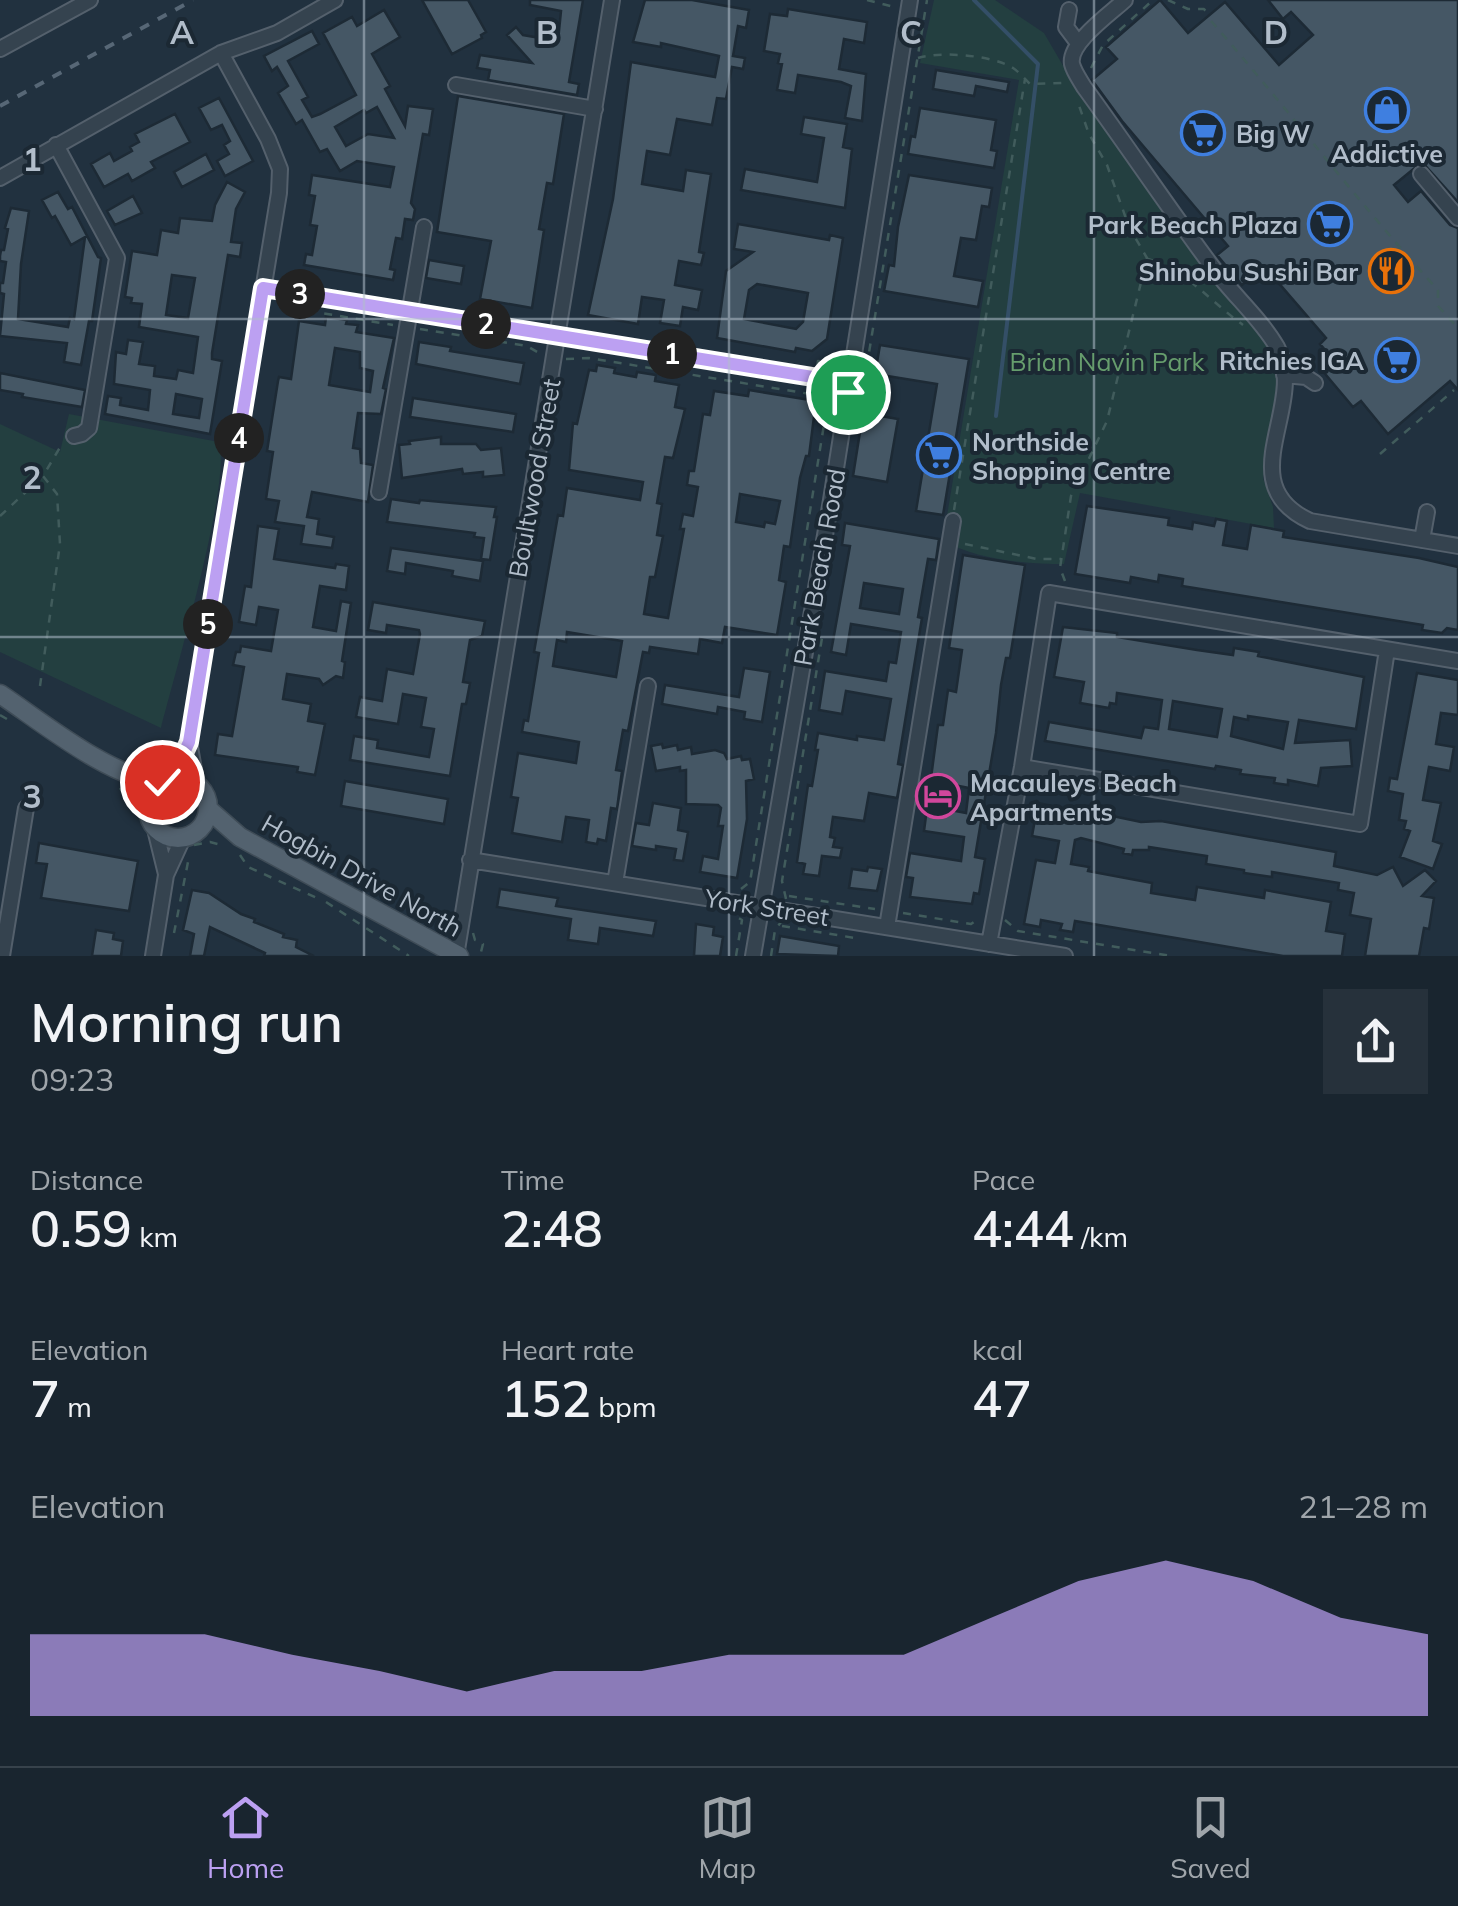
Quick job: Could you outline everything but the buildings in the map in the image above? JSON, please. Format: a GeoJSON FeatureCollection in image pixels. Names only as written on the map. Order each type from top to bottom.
{"type":"FeatureCollection","features":[{"type":"Feature","properties":{"kind":"main road"},"geometry":{"type":"LineString","coordinates":[[0,694],[111,773],[139,802],[150,827],[173,838],[198,841],[208,810],[207,800],[197,786],[181,778],[142,781],[111,773]]}},
{"type":"Feature","properties":{"kind":"main road"},"geometry":{"type":"LineString","coordinates":[[139,802],[167,780]]}},
{"type":"Feature","properties":{"kind":"main road","name":"Hogbin Drive North"},"geometry":{"type":"LineString","coordinates":[[208,810],[240,837],[457,956]]}},
{"type":"Feature","properties":{"kind":"main road","name":"Hogbin Drive North"},"geometry":{"type":"LineString","coordinates":[[198,841],[240,837]]}},
{"type":"Feature","properties":{"kind":"street"},"geometry":{"type":"LineString","coordinates":[[0,49],[90,0]]}},
{"type":"Feature","properties":{"kind":"street"},"geometry":{"type":"LineString","coordinates":[[0,178],[221,53],[277,32],[335,0]]}},
{"type":"Feature","properties":{"kind":"street","name":"Boultwood Street"},"geometry":{"type":"LineString","coordinates":[[457,956],[612,0]]}},
{"type":"Feature","properties":{"kind":"street"},"geometry":{"type":"LineString","coordinates":[[1126,0],[1078,43],[1072,52],[1072,63],[1084,86],[1215,271],[1276,347],[1284,375],[1272,474],[1274,487],[1288,509],[1310,521],[1458,546]]}},
{"type":"Feature","properties":{"kind":"street","name":"Park Beach Road"},"geometry":{"type":"LineString","coordinates":[[753,956],[850,383],[904,4]]}},
{"type":"Feature","properties":{"kind":"street"},"geometry":{"type":"LineString","coordinates":[[1069,10],[1066,27],[1078,43]]}},
{"type":"Feature","properties":{"kind":"street"},"geometry":{"type":"LineString","coordinates":[[197,786],[189,742],[280,169],[221,53]]}},
{"type":"Feature","properties":{"kind":"street"},"geometry":{"type":"LineString","coordinates":[[456,86],[594,109]]}},
{"type":"Feature","properties":{"kind":"street"},"geometry":{"type":"LineString","coordinates":[[56,145],[117,258],[89,428],[74,436]]}},
{"type":"Feature","properties":{"kind":"street"},"geometry":{"type":"LineString","coordinates":[[1421,174],[1458,218]]}},
{"type":"Feature","properties":{"kind":"street"},"geometry":{"type":"LineString","coordinates":[[380,492],[424,227]]}},
{"type":"Feature","properties":{"kind":"street"},"geometry":{"type":"LineString","coordinates":[[263,288],[411,320],[559,335],[850,383]]}},
{"type":"Feature","properties":{"kind":"street"},"geometry":{"type":"LineString","coordinates":[[1284,375],[1306,377],[1315,383]]}},
{"type":"Feature","properties":{"kind":"street"},"geometry":{"type":"LineString","coordinates":[[1422,540],[1427,512]]}},
{"type":"Feature","properties":{"kind":"street"},"geometry":{"type":"LineString","coordinates":[[887,927],[952,521]]}},
{"type":"Feature","properties":{"kind":"street"},"geometry":{"type":"LineString","coordinates":[[989,944],[1049,594],[1458,662]]}},
{"type":"Feature","properties":{"kind":"street"},"geometry":{"type":"LineString","coordinates":[[1022,767],[1360,824],[1387,650]]}},
{"type":"Feature","properties":{"kind":"street"},"geometry":{"type":"LineString","coordinates":[[615,883],[648,686]]}},
{"type":"Feature","properties":{"kind":"street"},"geometry":{"type":"LineString","coordinates":[[167,780],[189,742]]}},
{"type":"Feature","properties":{"kind":"street"},"geometry":{"type":"LineString","coordinates":[[2,956],[26,808]]}},
{"type":"Feature","properties":{"kind":"street"},"geometry":{"type":"LineString","coordinates":[[150,827],[166,875],[153,956]]}},
{"type":"Feature","properties":{"kind":"street"},"geometry":{"type":"LineString","coordinates":[[166,875],[198,841]]}},
{"type":"Feature","properties":{"kind":"street","name":"York Street"},"geometry":{"type":"LineString","coordinates":[[470,860],[1064,956]]}},
{"type":"Feature","properties":{"kind":"path"},"geometry":{"type":"LineString","coordinates":[[867,0],[904,4]]}},
{"type":"Feature","properties":{"kind":"path"},"geometry":{"type":"LineString","coordinates":[[1086,77],[1103,45],[1152,0]]}},
{"type":"Feature","properties":{"kind":"path"},"geometry":{"type":"LineString","coordinates":[[1168,0],[1175,6],[1204,9],[1209,15]]}},
{"type":"Feature","properties":{"kind":"path"},"geometry":{"type":"LineString","coordinates":[[1211,21],[1276,95],[1389,237],[1438,290],[1438,306],[1458,328]]}},
{"type":"Feature","properties":{"kind":"path"},"geometry":{"type":"LineString","coordinates":[[916,58],[948,54],[987,60],[1011,66],[1033,84],[1070,83]]}},
{"type":"Feature","properties":{"kind":"path"},"geometry":{"type":"LineString","coordinates":[[952,521],[1024,79]]}},
{"type":"Feature","properties":{"kind":"path"},"geometry":{"type":"LineString","coordinates":[[1077,100],[1089,134],[1107,165],[1129,227],[1147,258],[1191,280],[1246,327]]}},
{"type":"Feature","properties":{"kind":"path"},"geometry":{"type":"LineString","coordinates":[[1072,586],[1065,582],[1060,568],[1071,496],[1107,421],[1147,258]]}},
{"type":"Feature","properties":{"kind":"path"},"geometry":{"type":"LineString","coordinates":[[281,301],[280,306],[403,326]]}},
{"type":"Feature","properties":{"kind":"path"},"geometry":{"type":"LineString","coordinates":[[411,320],[527,346],[543,356]]}},
{"type":"Feature","properties":{"kind":"path"},"geometry":{"type":"LineString","coordinates":[[817,368],[818,361],[830,362],[837,355],[845,356]]}},
{"type":"Feature","properties":{"kind":"path"},"geometry":{"type":"LineString","coordinates":[[561,359],[589,358],[812,392],[830,406],[750,882],[740,889],[740,894]]}},
{"type":"Feature","properties":{"kind":"path"},"geometry":{"type":"LineString","coordinates":[[1380,454],[1454,390]]}},
{"type":"Feature","properties":{"kind":"path"},"geometry":{"type":"LineString","coordinates":[[0,516],[43,476],[63,443],[74,436]]}},
{"type":"Feature","properties":{"kind":"path"},"geometry":{"type":"LineString","coordinates":[[40,686],[60,544],[57,494],[43,476]]}},
{"type":"Feature","properties":{"kind":"path"},"geometry":{"type":"LineString","coordinates":[[956,542],[1037,559],[1061,559]]}},
{"type":"Feature","properties":{"kind":"path"},"geometry":{"type":"LineString","coordinates":[[0,715],[23,729]]}},
{"type":"Feature","properties":{"kind":"path"},"geometry":{"type":"LineString","coordinates":[[804,748],[781,888],[787,895],[887,910]]}},
{"type":"Feature","properties":{"kind":"path"},"geometry":{"type":"LineString","coordinates":[[111,773],[139,802],[150,827]]}},
{"type":"Feature","properties":{"kind":"path"},"geometry":{"type":"LineString","coordinates":[[174,934],[198,841],[232,848],[248,867],[323,900],[409,956]]}},
{"type":"Feature","properties":{"kind":"path"},"geometry":{"type":"LineString","coordinates":[[785,903],[787,895]]}},
{"type":"Feature","properties":{"kind":"path"},"geometry":{"type":"LineString","coordinates":[[898,912],[971,924],[982,917]]}},
{"type":"Feature","properties":{"kind":"path"},"geometry":{"type":"LineString","coordinates":[[736,956],[742,920],[737,914]]}},
{"type":"Feature","properties":{"kind":"path"},"geometry":{"type":"LineString","coordinates":[[1004,920],[1018,931],[1171,956]]}},
{"type":"Feature","properties":{"kind":"path"},"geometry":{"type":"LineString","coordinates":[[770,956],[775,930],[781,924],[854,938]]}},
{"type":"Feature","properties":{"kind":"green space","name":"Brian Navin Park"},"geometry":{"type":"Polygon","coordinates":[[[934,0],[995,0],[1044,33],[1114,141],[1224,293],[1271,349],[1278,366],[1278,383],[1263,478],[1273,507],[1274,528],[1080,493],[1064,564],[986,556],[943,540],[1019,80],[920,63],[934,0]]]}},
{"type":"Feature","properties":{"kind":"green space"},"geometry":{"type":"Polygon","coordinates":[[[69,414],[219,442],[221,464],[210,536],[161,728],[0,652],[0,424],[60,452],[69,414]]]}},
{"type":"Feature","properties":{"kind":"waterway"},"geometry":{"type":"LineString","coordinates":[[974,0],[1038,64],[996,416]]}},
{"type":"Feature","properties":{"kind":"railway"},"geometry":{"type":"LineString","coordinates":[[0,106],[193,0]]}},
{"type":"Feature","properties":{"kind":"place","name":"Addictive"},"geometry":{"type":"Point","coordinates":[1387,110]}},
{"type":"Feature","properties":{"kind":"place","name":"Big W"},"geometry":{"type":"Point","coordinates":[1203,133]}},
{"type":"Feature","properties":{"kind":"place","name":"Park Beach Plaza"},"geometry":{"type":"Point","coordinates":[1330,224]}},
{"type":"Feature","properties":{"kind":"place","name":"Shinobu Sushi Bar"},"geometry":{"type":"Point","coordinates":[1391,271]}},
{"type":"Feature","properties":{"kind":"place","name":"Ritchies IGA"},"geometry":{"type":"Point","coordinates":[1397,360]}},
{"type":"Feature","properties":{"kind":"place","name":"Northside Shopping Centre"},"geometry":{"type":"Point","coordinates":[939,455]}},
{"type":"Feature","properties":{"kind":"place","name":"Macauleys Beach Apartments"},"geometry":{"type":"Point","coordinates":[938,796]}},
{"type":"Feature","properties":{"kind":"route"},"geometry":{"type":"LineString","coordinates":[[162,782],[172,779],[189,742],[263,288],[850,383],[848,392]]}}]}
